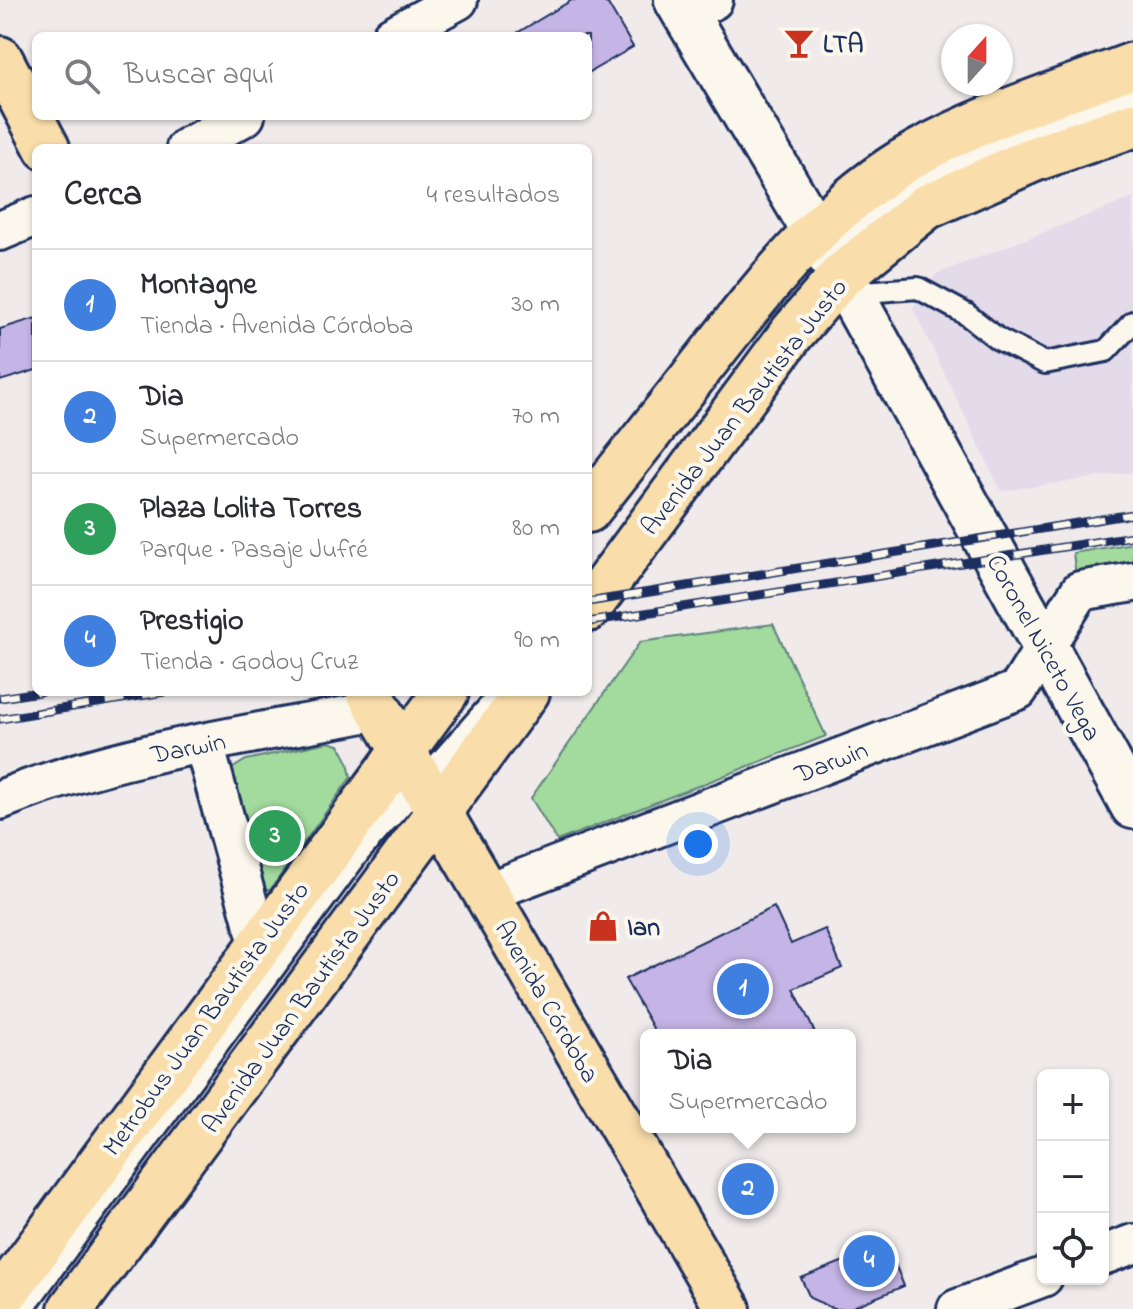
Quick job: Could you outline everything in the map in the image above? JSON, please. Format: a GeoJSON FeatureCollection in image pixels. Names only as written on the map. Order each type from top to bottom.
{"type":"FeatureCollection","features":[{"type":"Feature","properties":{"kind":"main road"},"geometry":{"type":"LineString","coordinates":[[0,59],[32,120]]}},
{"type":"Feature","properties":{"kind":"main road","name":"Avenida Juan Bautista Justo"},"geometry":{"type":"LineString","coordinates":[[592,604],[792,333],[872,182],[919,152],[978,124],[1133,65]]}},
{"type":"Feature","properties":{"kind":"main road"},"geometry":{"type":"LineString","coordinates":[[32,120],[45,144]]}},
{"type":"Feature","properties":{"kind":"main road","name":"Avenida Juan Bautista Justo"},"geometry":{"type":"LineString","coordinates":[[592,505],[759,293],[827,268],[926,207],[1034,159],[1133,125]]}},
{"type":"Feature","properties":{"kind":"main road","name":"Avenida Juan Bautista Justo"},"geometry":{"type":"LineString","coordinates":[[71,1309],[421,781],[445,696]]}},
{"type":"Feature","properties":{"kind":"main road","name":"Avenida Juan Bautista Justo"},"geometry":{"type":"LineString","coordinates":[[0,1300],[260,947],[421,781],[522,696]]}},
{"type":"Feature","properties":{"kind":"main road","name":"Avenida Córdoba"},"geometry":{"type":"LineString","coordinates":[[374,701],[728,1309]]}},
{"type":"Feature","properties":{"kind":"street"},"geometry":{"type":"LineString","coordinates":[[399,32],[458,0]]}},
{"type":"Feature","properties":{"kind":"street","name":"Coronel Niceto Vega"},"geometry":{"type":"LineString","coordinates":[[692,4],[827,268],[981,531],[1133,806]]}},
{"type":"Feature","properties":{"kind":"street"},"geometry":{"type":"LineString","coordinates":[[193,144],[238,120]]}},
{"type":"Feature","properties":{"kind":"street"},"geometry":{"type":"LineString","coordinates":[[0,231],[32,218]]}},
{"type":"Feature","properties":{"kind":"street","name":"Darwin"},"geometry":{"type":"LineString","coordinates":[[485,893],[1018,690],[1080,591],[1133,582]]}},
{"type":"Feature","properties":{"kind":"street","name":"Darwin"},"geometry":{"type":"LineString","coordinates":[[0,800],[51,779],[374,701]]}},
{"type":"Feature","properties":{"kind":"street"},"geometry":{"type":"LineString","coordinates":[[204,744],[260,947]]}},
{"type":"Feature","properties":{"kind":"street"},"geometry":{"type":"LineString","coordinates":[[1109,1253],[1133,1244]]}},
{"type":"Feature","properties":{"kind":"street"},"geometry":{"type":"LineString","coordinates":[[957,1309],[1037,1279]]}},
{"type":"Feature","properties":{"kind":"lane"},"geometry":{"type":"LineString","coordinates":[[592,570],[827,268],[877,211],[965,157],[1133,95]]}},
{"type":"Feature","properties":{"kind":"lane"},"geometry":{"type":"LineString","coordinates":[[827,268],[918,288],[966,314],[998,339],[1045,363],[1106,351],[1133,322]]}},
{"type":"Feature","properties":{"kind":"lane","name":"Metrobus Juan Bautista Justo"},"geometry":{"type":"LineString","coordinates":[[23,1309],[359,853],[497,696]]}},
{"type":"Feature","properties":{"kind":"shaded area"},"geometry":{"type":"Polygon","coordinates":[[[1133,198],[1133,472],[1001,491],[913,308],[936,274],[1133,198]]]}},
{"type":"Feature","properties":{"kind":"green space"},"geometry":{"type":"Polygon","coordinates":[[[1133,543],[1133,566],[1076,575],[1073,553],[1133,543]]]}},
{"type":"Feature","properties":{"kind":"green space"},"geometry":{"type":"Polygon","coordinates":[[[773,624],[826,736],[557,841],[531,798],[640,642],[773,624]]]}},
{"type":"Feature","properties":{"kind":"green space"},"geometry":{"type":"Polygon","coordinates":[[[328,742],[339,745],[348,762],[351,777],[270,890],[255,891],[230,770],[246,760],[328,742]]]}},
{"type":"Feature","properties":{"kind":"building"},"geometry":{"type":"Polygon","coordinates":[[[572,0],[598,0],[608,4],[633,47],[592,71],[592,32],[519,32],[572,0]]]}},
{"type":"Feature","properties":{"kind":"building"},"geometry":{"type":"Polygon","coordinates":[[[32,319],[32,371],[0,381],[0,329],[32,319]]]}},
{"type":"Feature","properties":{"kind":"building"},"geometry":{"type":"Polygon","coordinates":[[[774,907],[791,944],[825,929],[842,968],[794,989],[813,1029],[654,1029],[625,979],[774,907]]]}},
{"type":"Feature","properties":{"kind":"building"},"geometry":{"type":"Polygon","coordinates":[[[887,1244],[904,1286],[848,1309],[834,1309],[810,1298],[801,1278],[887,1244]]]}},
{"type":"Feature","properties":{"kind":"railway"},"geometry":{"type":"LineString","coordinates":[[592,601],[1133,514]]}},
{"type":"Feature","properties":{"kind":"railway"},"geometry":{"type":"LineString","coordinates":[[592,621],[1133,536]]}},
{"type":"Feature","properties":{"kind":"railway"},"geometry":{"type":"LineString","coordinates":[[0,698],[32,693]]}},
{"type":"Feature","properties":{"kind":"railway"},"geometry":{"type":"LineString","coordinates":[[0,719],[140,696]]}},
{"type":"Feature","properties":{"kind":"place","name":"LTA"},"geometry":{"type":"Point","coordinates":[799,43]}},
{"type":"Feature","properties":{"kind":"place","name":"Plaza Lolita Torres"},"geometry":{"type":"Point","coordinates":[275,836]}},
{"type":"Feature","properties":{"kind":"place","name":"Ian"},"geometry":{"type":"Point","coordinates":[603,926]}},
{"type":"Feature","properties":{"kind":"place","name":"Montagne"},"geometry":{"type":"Point","coordinates":[743,989]}},
{"type":"Feature","properties":{"kind":"place","name":"Dia"},"geometry":{"type":"Point","coordinates":[748,1189]}},
{"type":"Feature","properties":{"kind":"place","name":"Prestigio"},"geometry":{"type":"Point","coordinates":[869,1261]}}]}
